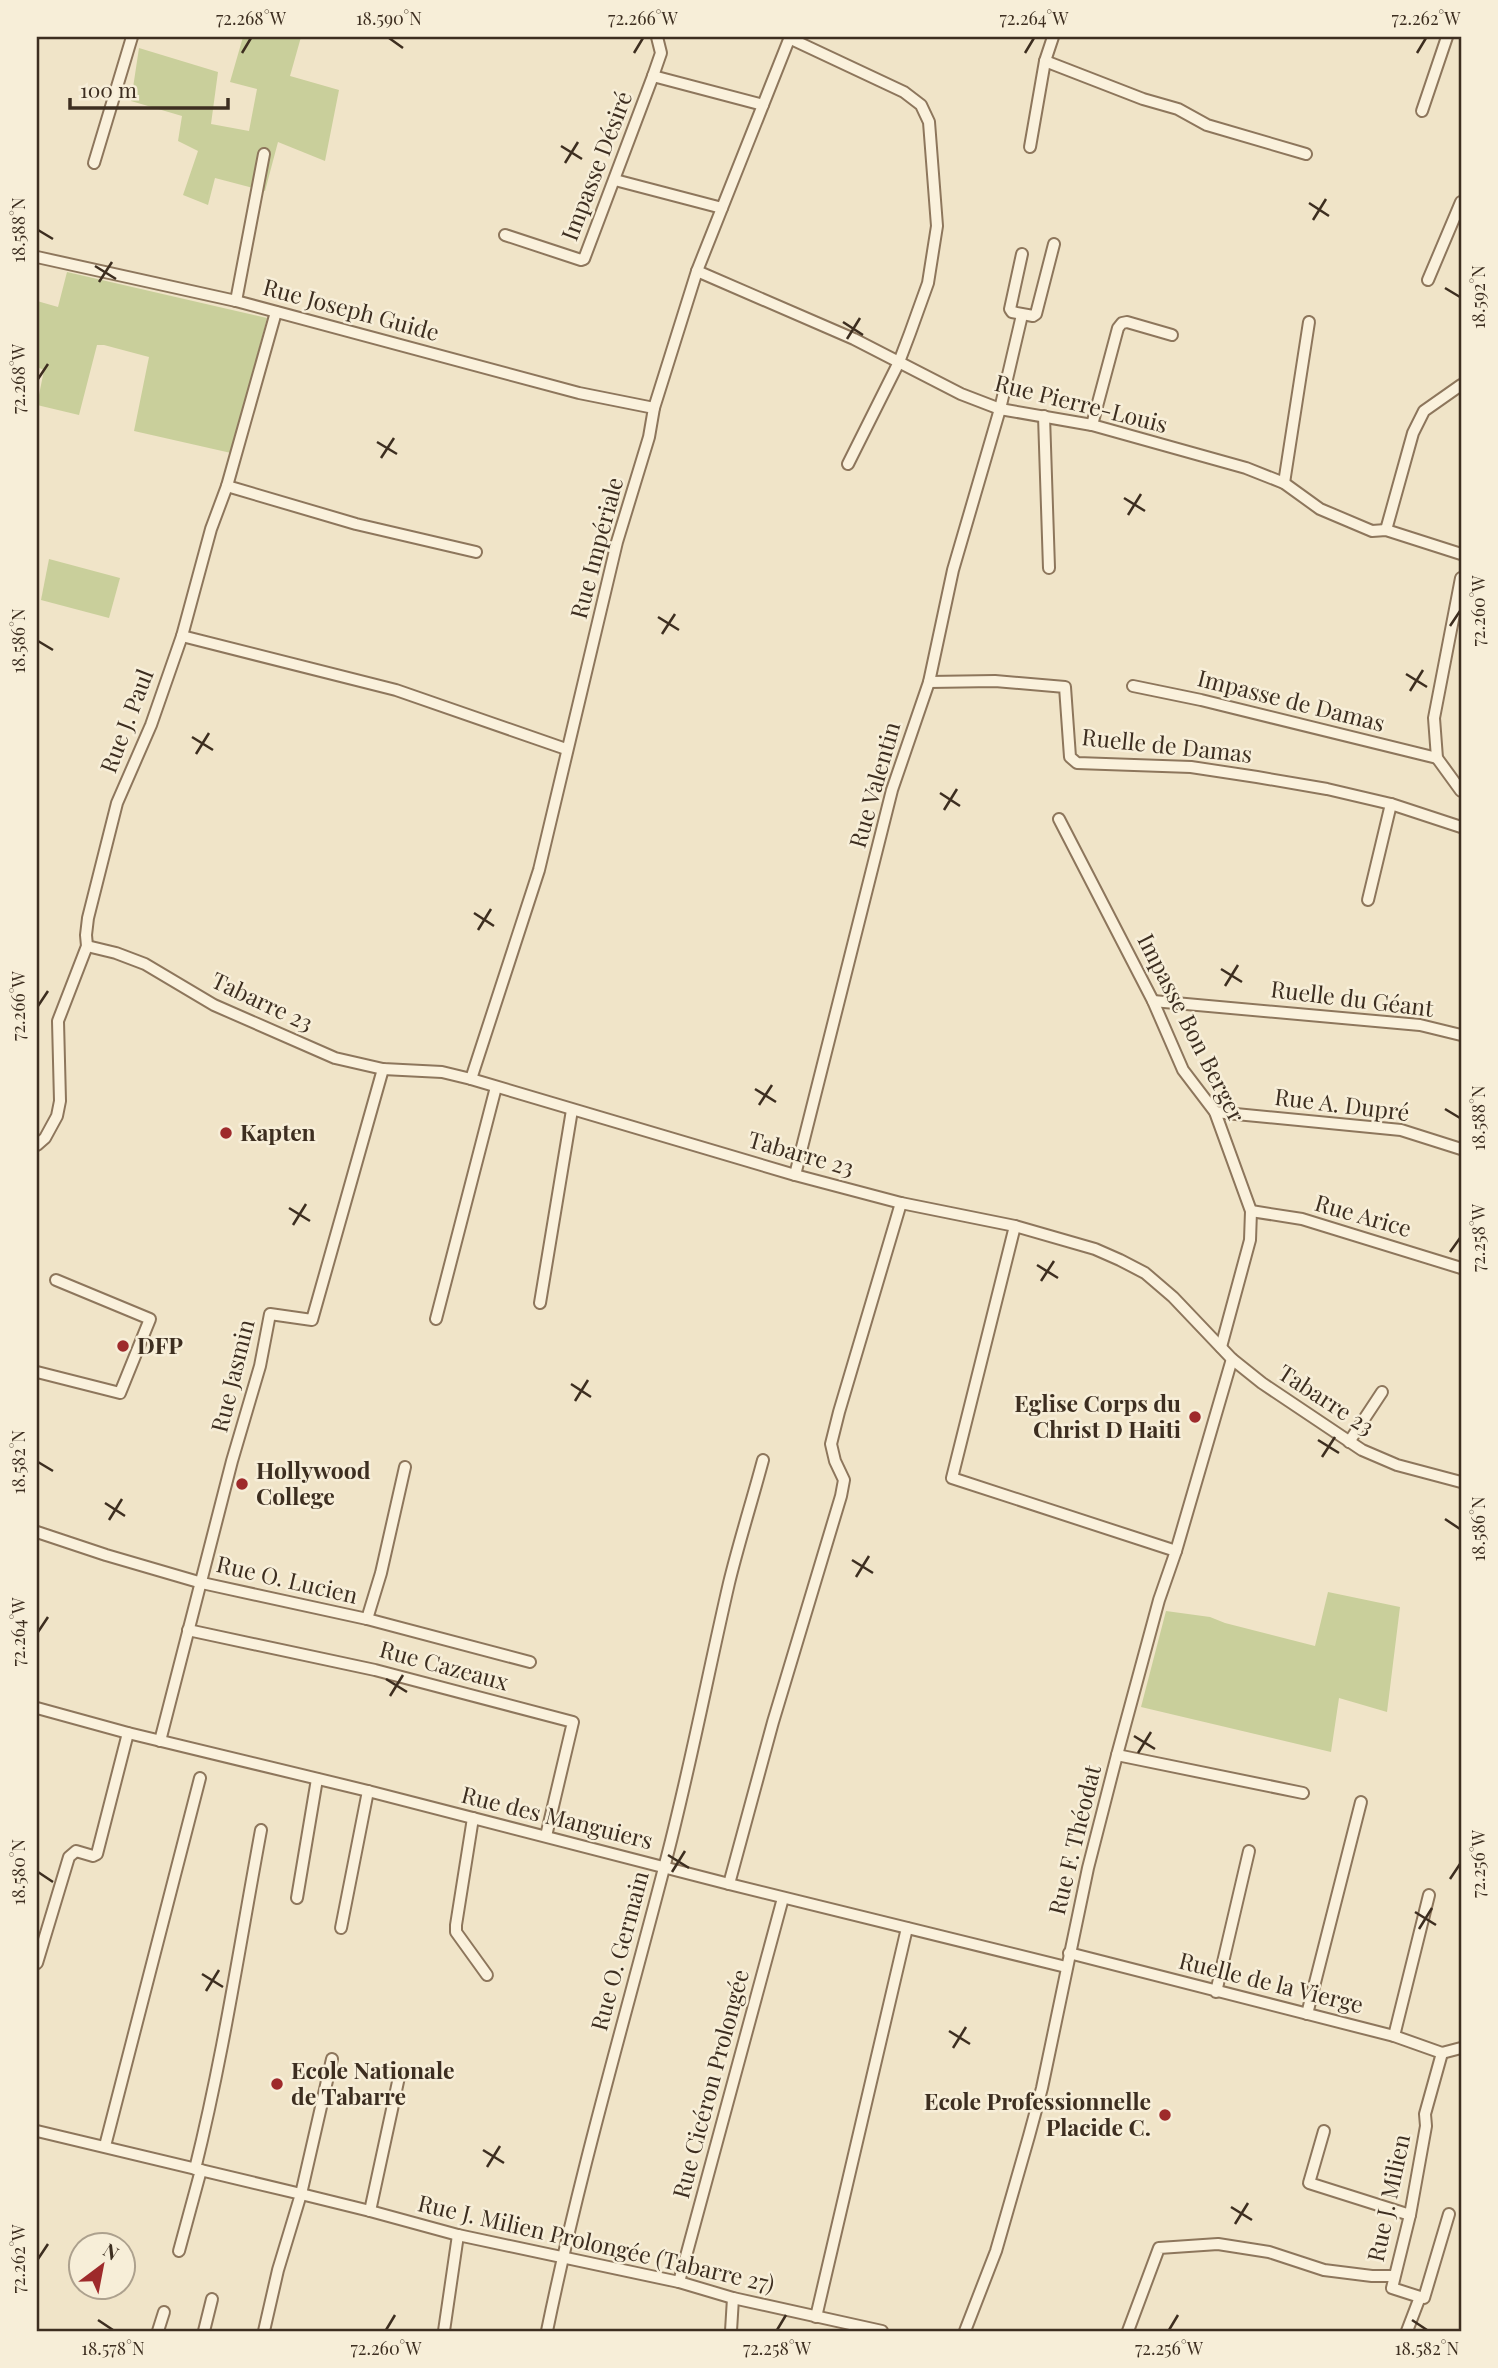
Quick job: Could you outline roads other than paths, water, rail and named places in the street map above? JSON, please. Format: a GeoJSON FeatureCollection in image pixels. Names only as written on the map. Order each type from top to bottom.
{"type":"FeatureCollection","features":[{"type":"Feature","properties":{"kind":"street"},"geometry":{"type":"LineString","coordinates":[[94,163],[132,37]]}},
{"type":"Feature","properties":{"kind":"street"},"geometry":{"type":"LineString","coordinates":[[653,76],[661,53],[657,37]]}},
{"type":"Feature","properties":{"kind":"street"},"geometry":{"type":"LineString","coordinates":[[790,37],[904,92],[920,105],[929,122],[937,226],[928,283],[899,362],[848,464]]}},
{"type":"Feature","properties":{"kind":"street","name":"Rue Impériale"},"geometry":{"type":"LineString","coordinates":[[471,1079],[539,870],[617,542],[649,437],[654,408],[697,271],[790,37]]}},
{"type":"Feature","properties":{"kind":"street"},"geometry":{"type":"LineString","coordinates":[[1030,147],[1045,61],[1053,37]]}},
{"type":"Feature","properties":{"kind":"street"},"geometry":{"type":"LineString","coordinates":[[1422,111],[1447,37]]}},
{"type":"Feature","properties":{"kind":"street"},"geometry":{"type":"LineString","coordinates":[[1045,61],[1143,99],[1178,109],[1207,125],[1306,154]]}},
{"type":"Feature","properties":{"kind":"street","name":"Impasse Désiré"},"geometry":{"type":"LineString","coordinates":[[505,235],[582,260],[653,76],[763,105]]}},
{"type":"Feature","properties":{"kind":"street"},"geometry":{"type":"LineString","coordinates":[[236,301],[264,154]]}},
{"type":"Feature","properties":{"kind":"street"},"geometry":{"type":"LineString","coordinates":[[615,180],[722,208]]}},
{"type":"Feature","properties":{"kind":"street"},"geometry":{"type":"LineString","coordinates":[[1427,280],[1461,202]]}},
{"type":"Feature","properties":{"kind":"street"},"geometry":{"type":"LineString","coordinates":[[1022,254],[1010,309],[1012,312],[1033,316],[1036,314],[1054,244]]}},
{"type":"Feature","properties":{"kind":"street","name":"Rue Joseph Guide"},"geometry":{"type":"LineString","coordinates":[[37,257],[236,301],[579,393],[654,408]]}},
{"type":"Feature","properties":{"kind":"street","name":"Rue Pierre-Louis"},"geometry":{"type":"LineString","coordinates":[[697,271],[854,339],[961,394],[1000,409],[1092,425],[1246,468],[1284,483],[1320,509],[1372,531],[1386,530],[1461,554]]}},
{"type":"Feature","properties":{"kind":"street","name":"Rue J. Paul"},"geometry":{"type":"LineString","coordinates":[[37,1145],[45,1138],[57,1116],[60,1101],[58,1021],[87,946],[88,918],[117,803],[151,725],[182,636],[276,312]]}},
{"type":"Feature","properties":{"kind":"street","name":"Rue Valentin"},"geometry":{"type":"LineString","coordinates":[[795,1175],[891,793],[929,682],[953,570],[1000,409],[1022,315]]}},
{"type":"Feature","properties":{"kind":"street"},"geometry":{"type":"LineString","coordinates":[[1092,425],[1118,328],[1122,323],[1127,322],[1172,335]]}},
{"type":"Feature","properties":{"kind":"street"},"geometry":{"type":"LineString","coordinates":[[1284,483],[1309,322]]}},
{"type":"Feature","properties":{"kind":"street"},"geometry":{"type":"LineString","coordinates":[[1386,530],[1413,433],[1424,411],[1461,385]]}},
{"type":"Feature","properties":{"kind":"street"},"geometry":{"type":"LineString","coordinates":[[1044,416],[1049,568]]}},
{"type":"Feature","properties":{"kind":"street"},"geometry":{"type":"LineString","coordinates":[[227,486],[356,524],[476,552]]}},
{"type":"Feature","properties":{"kind":"street"},"geometry":{"type":"LineString","coordinates":[[1461,578],[1434,718],[1437,758],[1461,791]]}},
{"type":"Feature","properties":{"kind":"street"},"geometry":{"type":"LineString","coordinates":[[182,636],[397,690],[566,749]]}},
{"type":"Feature","properties":{"kind":"street","name":"Ruelle de Damas"},"geometry":{"type":"LineString","coordinates":[[929,682],[995,681],[1065,687],[1070,757],[1077,762],[1192,767],[1327,789],[1391,804],[1461,827]]}},
{"type":"Feature","properties":{"kind":"street","name":"Impasse de Damas"},"geometry":{"type":"LineString","coordinates":[[1133,686],[1437,758]]}},
{"type":"Feature","properties":{"kind":"street"},"geometry":{"type":"LineString","coordinates":[[1368,900],[1391,804]]}},
{"type":"Feature","properties":{"kind":"street","name":"Impasse Bon Berger"},"geometry":{"type":"LineString","coordinates":[[1059,819],[1153,1001],[1183,1070],[1215,1112],[1251,1211],[1250,1240],[1221,1346]]}},
{"type":"Feature","properties":{"kind":"street","name":"Tabarre 23"},"geometry":{"type":"LineString","coordinates":[[87,946],[145,964],[214,1004],[335,1058],[383,1069],[442,1072],[471,1079],[795,1175],[901,1203],[1015,1226],[1121,1260],[1145,1273],[1174,1297],[1232,1359],[1262,1383],[1349,1442],[1388,1461],[1461,1482]]}},
{"type":"Feature","properties":{"kind":"street","name":"Ruelle du Géant"},"geometry":{"type":"LineString","coordinates":[[1153,1001],[1420,1025],[1461,1035]]}},
{"type":"Feature","properties":{"kind":"street","name":"Rue Jasmin"},"geometry":{"type":"LineString","coordinates":[[160,1741],[232,1461],[260,1366],[270,1314],[312,1320],[383,1069]]}},
{"type":"Feature","properties":{"kind":"street"},"geometry":{"type":"LineString","coordinates":[[436,1319],[495,1087]]}},
{"type":"Feature","properties":{"kind":"street"},"geometry":{"type":"LineString","coordinates":[[540,1303],[572,1110]]}},
{"type":"Feature","properties":{"kind":"street","name":"Rue A. Dupré"},"geometry":{"type":"LineString","coordinates":[[1215,1112],[1401,1130],[1461,1149]]}},
{"type":"Feature","properties":{"kind":"street"},"geometry":{"type":"LineString","coordinates":[[729,1884],[773,1722],[841,1496],[844,1480],[831,1444],[901,1203]]}},
{"type":"Feature","properties":{"kind":"street","name":"Rue Arice"},"geometry":{"type":"LineString","coordinates":[[1251,1211],[1327,1226],[1461,1268]]}},
{"type":"Feature","properties":{"kind":"street"},"geometry":{"type":"LineString","coordinates":[[1015,1226],[952,1478],[1176,1551]]}},
{"type":"Feature","properties":{"kind":"street"},"geometry":{"type":"LineString","coordinates":[[37,1372],[120,1393],[149,1319],[56,1280]]}},
{"type":"Feature","properties":{"kind":"street","name":"Rue F. Théodat"},"geometry":{"type":"LineString","coordinates":[[965,2331],[996,2251],[1029,2136],[1042,2088],[1069,1953],[1117,1755],[1159,1601],[1232,1359]]}},
{"type":"Feature","properties":{"kind":"street"},"geometry":{"type":"LineString","coordinates":[[1349,1442],[1382,1392]]}},
{"type":"Feature","properties":{"kind":"street","name":"Rue O. Germain"},"geometry":{"type":"LineString","coordinates":[[547,2331],[562,2257],[694,1749],[730,1581],[763,1460]]}},
{"type":"Feature","properties":{"kind":"street"},"geometry":{"type":"LineString","coordinates":[[367,1619],[405,1466]]}},
{"type":"Feature","properties":{"kind":"street","name":"Rue O. Lucien"},"geometry":{"type":"LineString","coordinates":[[37,1532],[202,1583],[367,1619],[530,1662]]}},
{"type":"Feature","properties":{"kind":"street","name":"Rue Cazeaux"},"geometry":{"type":"LineString","coordinates":[[188,1630],[375,1670],[573,1722],[546,1836]]}},
{"type":"Feature","properties":{"kind":"street","name":"Rue des Manguiers"},"geometry":{"type":"LineString","coordinates":[[37,1708],[783,1898],[1066,1967]]}},
{"type":"Feature","properties":{"kind":"street"},"geometry":{"type":"LineString","coordinates":[[37,1963],[69,1857],[76,1852],[93,1856],[97,1854],[128,1733]]}},
{"type":"Feature","properties":{"kind":"street"},"geometry":{"type":"LineString","coordinates":[[1117,1755],[1303,1793]]}},
{"type":"Feature","properties":{"kind":"street"},"geometry":{"type":"LineString","coordinates":[[105,2146],[200,1778]]}},
{"type":"Feature","properties":{"kind":"street"},"geometry":{"type":"LineString","coordinates":[[297,1898],[317,1779]]}},
{"type":"Feature","properties":{"kind":"street"},"geometry":{"type":"LineString","coordinates":[[341,1928],[368,1791]]}},
{"type":"Feature","properties":{"kind":"street"},"geometry":{"type":"LineString","coordinates":[[1307,2014],[1361,1802]]}},
{"type":"Feature","properties":{"kind":"street"},"geometry":{"type":"LineString","coordinates":[[473,1818],[456,1932],[487,1975]]}},
{"type":"Feature","properties":{"kind":"street"},"geometry":{"type":"LineString","coordinates":[[179,2250],[230,2013],[238,1951],[261,1830]]}},
{"type":"Feature","properties":{"kind":"street"},"geometry":{"type":"LineString","coordinates":[[1216,1992],[1249,1851]]}},
{"type":"Feature","properties":{"kind":"street"},"geometry":{"type":"LineString","coordinates":[[1394,2036],[1429,1895]]}},
{"type":"Feature","properties":{"kind":"street","name":"Rue Cicéron Prolongée"},"geometry":{"type":"LineString","coordinates":[[679,2282],[783,1898]]}},
{"type":"Feature","properties":{"kind":"street"},"geometry":{"type":"LineString","coordinates":[[816,2317],[907,1928]]}},
{"type":"Feature","properties":{"kind":"street","name":"Ruelle de la Vierge"},"geometry":{"type":"LineString","coordinates":[[1069,1953],[1394,2036],[1443,2053]]}},
{"type":"Feature","properties":{"kind":"street"},"geometry":{"type":"LineString","coordinates":[[1443,2053],[1461,2048]]}},
{"type":"Feature","properties":{"kind":"street","name":"Rue J. Milien"},"geometry":{"type":"LineString","coordinates":[[1420,2297],[1392,2288],[1410,2215],[1426,2126],[1425,2114],[1443,2053]]}},
{"type":"Feature","properties":{"kind":"street"},"geometry":{"type":"LineString","coordinates":[[264,2331],[278,2270],[301,2194],[332,2059]]}},
{"type":"Feature","properties":{"kind":"street"},"geometry":{"type":"LineString","coordinates":[[370,2211],[399,2077]]}},
{"type":"Feature","properties":{"kind":"street","name":"Rue J. Milien Prolongée (Tabarre 27)"},"geometry":{"type":"LineString","coordinates":[[37,2131],[370,2211],[458,2235],[679,2282],[733,2298],[882,2331]]}},
{"type":"Feature","properties":{"kind":"street"},"geometry":{"type":"LineString","coordinates":[[1324,2131],[1309,2183],[1410,2215]]}},
{"type":"Feature","properties":{"kind":"street"},"geometry":{"type":"LineString","coordinates":[[1408,2331],[1420,2297],[1424,2298],[1449,2214]]}},
{"type":"Feature","properties":{"kind":"street"},"geometry":{"type":"LineString","coordinates":[[444,2331],[458,2235]]}},
{"type":"Feature","properties":{"kind":"street"},"geometry":{"type":"LineString","coordinates":[[1128,2331],[1159,2248],[1218,2244],[1269,2252],[1324,2270],[1394,2276]]}},
{"type":"Feature","properties":{"kind":"street"},"geometry":{"type":"LineString","coordinates":[[731,2331],[733,2298]]}},
{"type":"Feature","properties":{"kind":"street"},"geometry":{"type":"LineString","coordinates":[[204,2331],[212,2299]]}},
{"type":"Feature","properties":{"kind":"street"},"geometry":{"type":"LineString","coordinates":[[158,2331],[164,2312]]}},
{"type":"Feature","properties":{"kind":"place","name":"Kapten"},"geometry":{"type":"Point","coordinates":[226,1133]}},
{"type":"Feature","properties":{"kind":"place","name":"DFP"},"geometry":{"type":"Point","coordinates":[123,1346]}},
{"type":"Feature","properties":{"kind":"place","name":"Eglise Corps du Christ D Haiti"},"geometry":{"type":"Point","coordinates":[1195,1417]}},
{"type":"Feature","properties":{"kind":"place","name":"Hollywood College"},"geometry":{"type":"Point","coordinates":[242,1484]}},
{"type":"Feature","properties":{"kind":"place","name":"Ecole Nationale de Tabarre"},"geometry":{"type":"Point","coordinates":[277,2084]}},
{"type":"Feature","properties":{"kind":"place","name":"Ecole Professionnelle Placide C."},"geometry":{"type":"Point","coordinates":[1165,2115]}}]}
